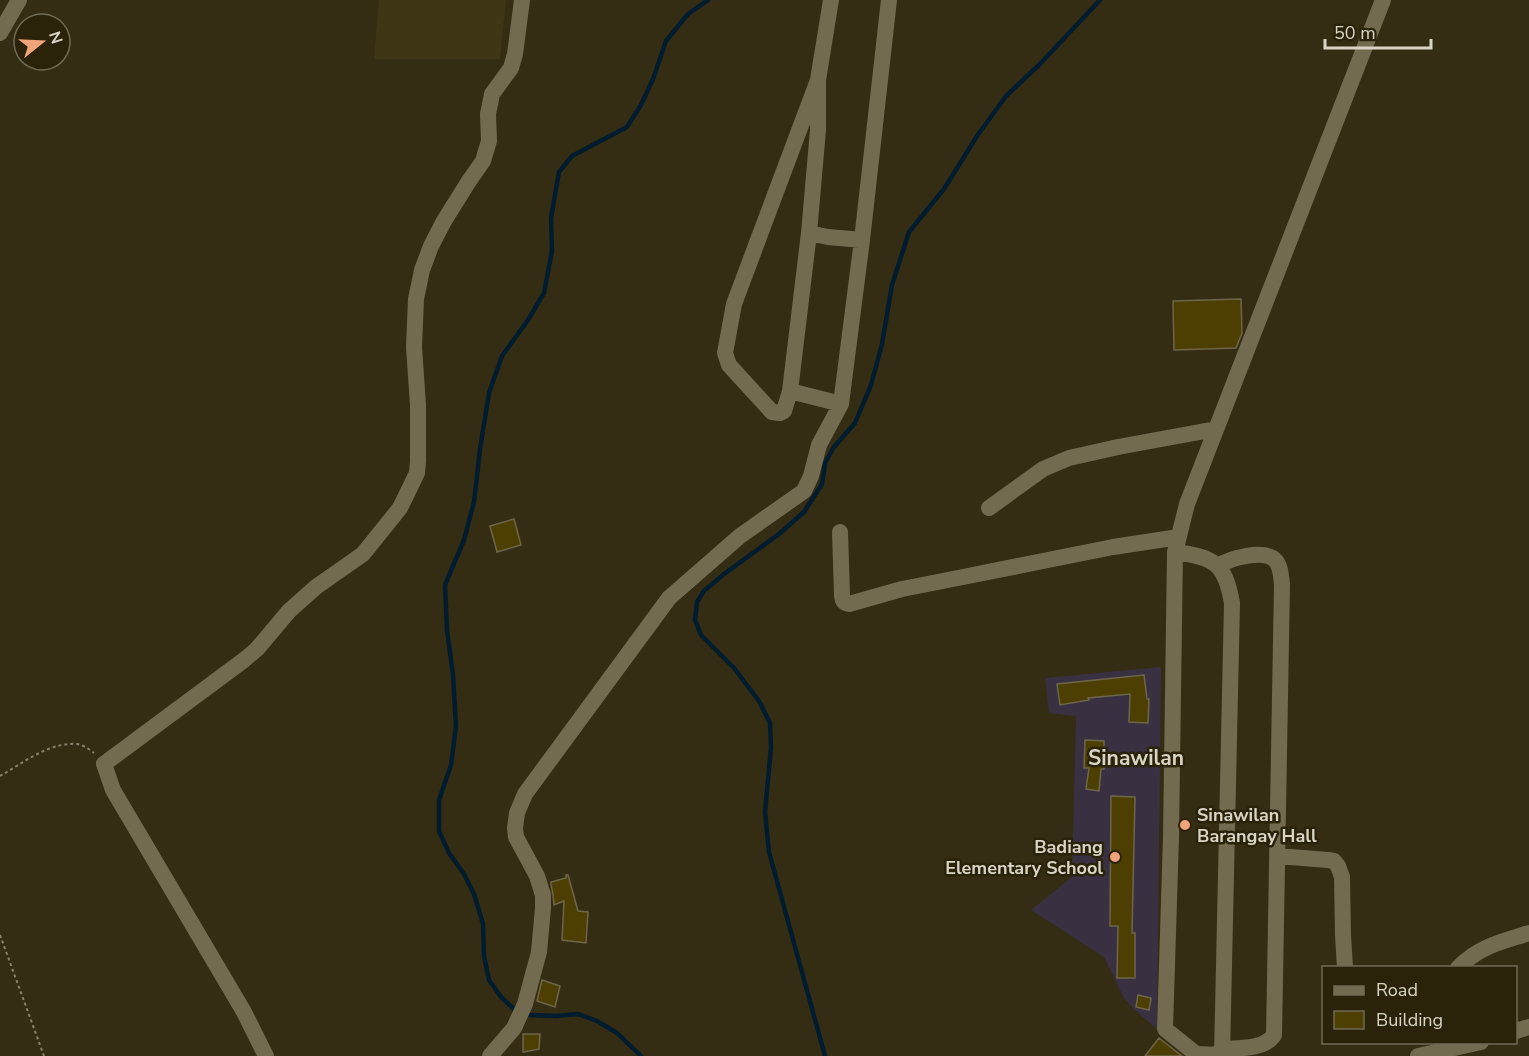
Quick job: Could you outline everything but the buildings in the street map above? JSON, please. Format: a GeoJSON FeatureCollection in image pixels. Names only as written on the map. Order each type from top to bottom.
{"type":"FeatureCollection","features":[{"type":"Feature","properties":{"kind":"street"},"geometry":{"type":"LineString","coordinates":[[0,33],[19,0]]}},
{"type":"Feature","properties":{"kind":"street"},"geometry":{"type":"LineString","coordinates":[[266,1056],[228,985],[113,790],[104,764],[257,649],[289,611],[316,587],[363,554],[400,508],[417,473],[418,405],[414,346],[416,299],[422,270],[444,221],[483,161],[489,141],[488,114],[492,94],[512,68],[522,0]]}},
{"type":"Feature","properties":{"kind":"street"},"geometry":{"type":"LineString","coordinates":[[818,80],[734,304],[725,353],[729,365],[772,412],[784,411],[790,391],[809,233],[818,130],[818,80],[831,0]]}},
{"type":"Feature","properties":{"kind":"street"},"geometry":{"type":"LineString","coordinates":[[490,1056],[514,1028],[525,1004],[539,952],[543,895],[537,876],[516,837],[514,828],[525,794],[669,598],[740,536],[804,491],[811,476],[819,445],[841,404],[890,0]]}},
{"type":"Feature","properties":{"kind":"street"},"geometry":{"type":"LineString","coordinates":[[1218,566],[1235,558],[1264,556],[1273,558],[1280,569],[1282,584],[1275,1035],[1264,1044],[1222,1054],[1196,1054],[1164,1029],[1171,837],[1177,544],[1187,504],[1383,0]]}},
{"type":"Feature","properties":{"kind":"street"},"geometry":{"type":"LineString","coordinates":[[809,233],[862,240]]}},
{"type":"Feature","properties":{"kind":"street"},"geometry":{"type":"LineString","coordinates":[[790,391],[841,404]]}},
{"type":"Feature","properties":{"kind":"street"},"geometry":{"type":"LineString","coordinates":[[989,508],[1043,469],[1069,458],[1216,429]]}},
{"type":"Feature","properties":{"kind":"street"},"geometry":{"type":"LineString","coordinates":[[840,532],[842,599],[849,604],[902,590],[1113,547],[1177,544],[1218,566],[1229,589],[1232,603],[1222,1054]]}},
{"type":"Feature","properties":{"kind":"street"},"geometry":{"type":"LineString","coordinates":[[1278,856],[1328,860],[1334,861],[1338,866],[1342,877],[1345,966]]}},
{"type":"Feature","properties":{"kind":"street"},"geometry":{"type":"LineString","coordinates":[[1460,966],[1467,958],[1483,948],[1529,933]]}},
{"type":"Feature","properties":{"kind":"street"},"geometry":{"type":"LineString","coordinates":[[1418,1056],[1472,1044]]}},
{"type":"Feature","properties":{"kind":"path"},"geometry":{"type":"LineString","coordinates":[[0,776],[48,749],[80,744],[98,755],[104,764]]}},
{"type":"Feature","properties":{"kind":"path"},"geometry":{"type":"LineString","coordinates":[[0,935],[44,1056]]}},
{"type":"Feature","properties":{"kind":"shaded area"},"geometry":{"type":"Polygon","coordinates":[[[379,0],[506,0],[500,59],[374,59],[379,0]]]}},
{"type":"Feature","properties":{"kind":"shaded area","name":"Badiang Elementary School"},"geometry":{"type":"Polygon","coordinates":[[[1161,667],[1157,1029],[1124,998],[1104,957],[1031,910],[1072,877],[1076,716],[1049,713],[1045,678],[1161,667]]]}},
{"type":"Feature","properties":{"kind":"waterway"},"geometry":{"type":"LineString","coordinates":[[516,1011],[501,997],[489,980],[484,956],[483,924],[474,894],[464,874],[449,853],[439,831],[439,800],[451,765],[456,726],[445,585],[464,540],[474,502],[489,393],[502,356],[544,293],[552,251],[551,218],[559,172],[572,156],[627,127],[641,105],[653,79],[666,41],[688,14],[708,0]]}},
{"type":"Feature","properties":{"kind":"waterway"},"geometry":{"type":"LineString","coordinates":[[825,1056],[769,852],[765,812],[771,748],[770,723],[759,701],[734,668],[701,635],[695,620],[697,602],[704,591],[724,574],[779,534],[804,512],[822,484],[825,463],[834,447],[855,423],[871,385],[882,344],[892,285],[909,232],[944,189],[977,136],[1006,96],[1040,64],[1100,0]]}},
{"type":"Feature","properties":{"kind":"waterway"},"geometry":{"type":"LineString","coordinates":[[529,1015],[578,1014],[597,1021],[617,1033],[641,1056]]}},
{"type":"Feature","properties":{"kind":"place","name":"Sinawilan Barangay Hall"},"geometry":{"type":"Point","coordinates":[1185,825]}},
{"type":"Feature","properties":{"kind":"place","name":"Badiang Elementary School"},"geometry":{"type":"Point","coordinates":[1115,857]}},
{"type":"Feature","properties":{"kind":"district","name":"Sinawilan"},"geometry":{"type":"Point","coordinates":[1136,758]}}]}
